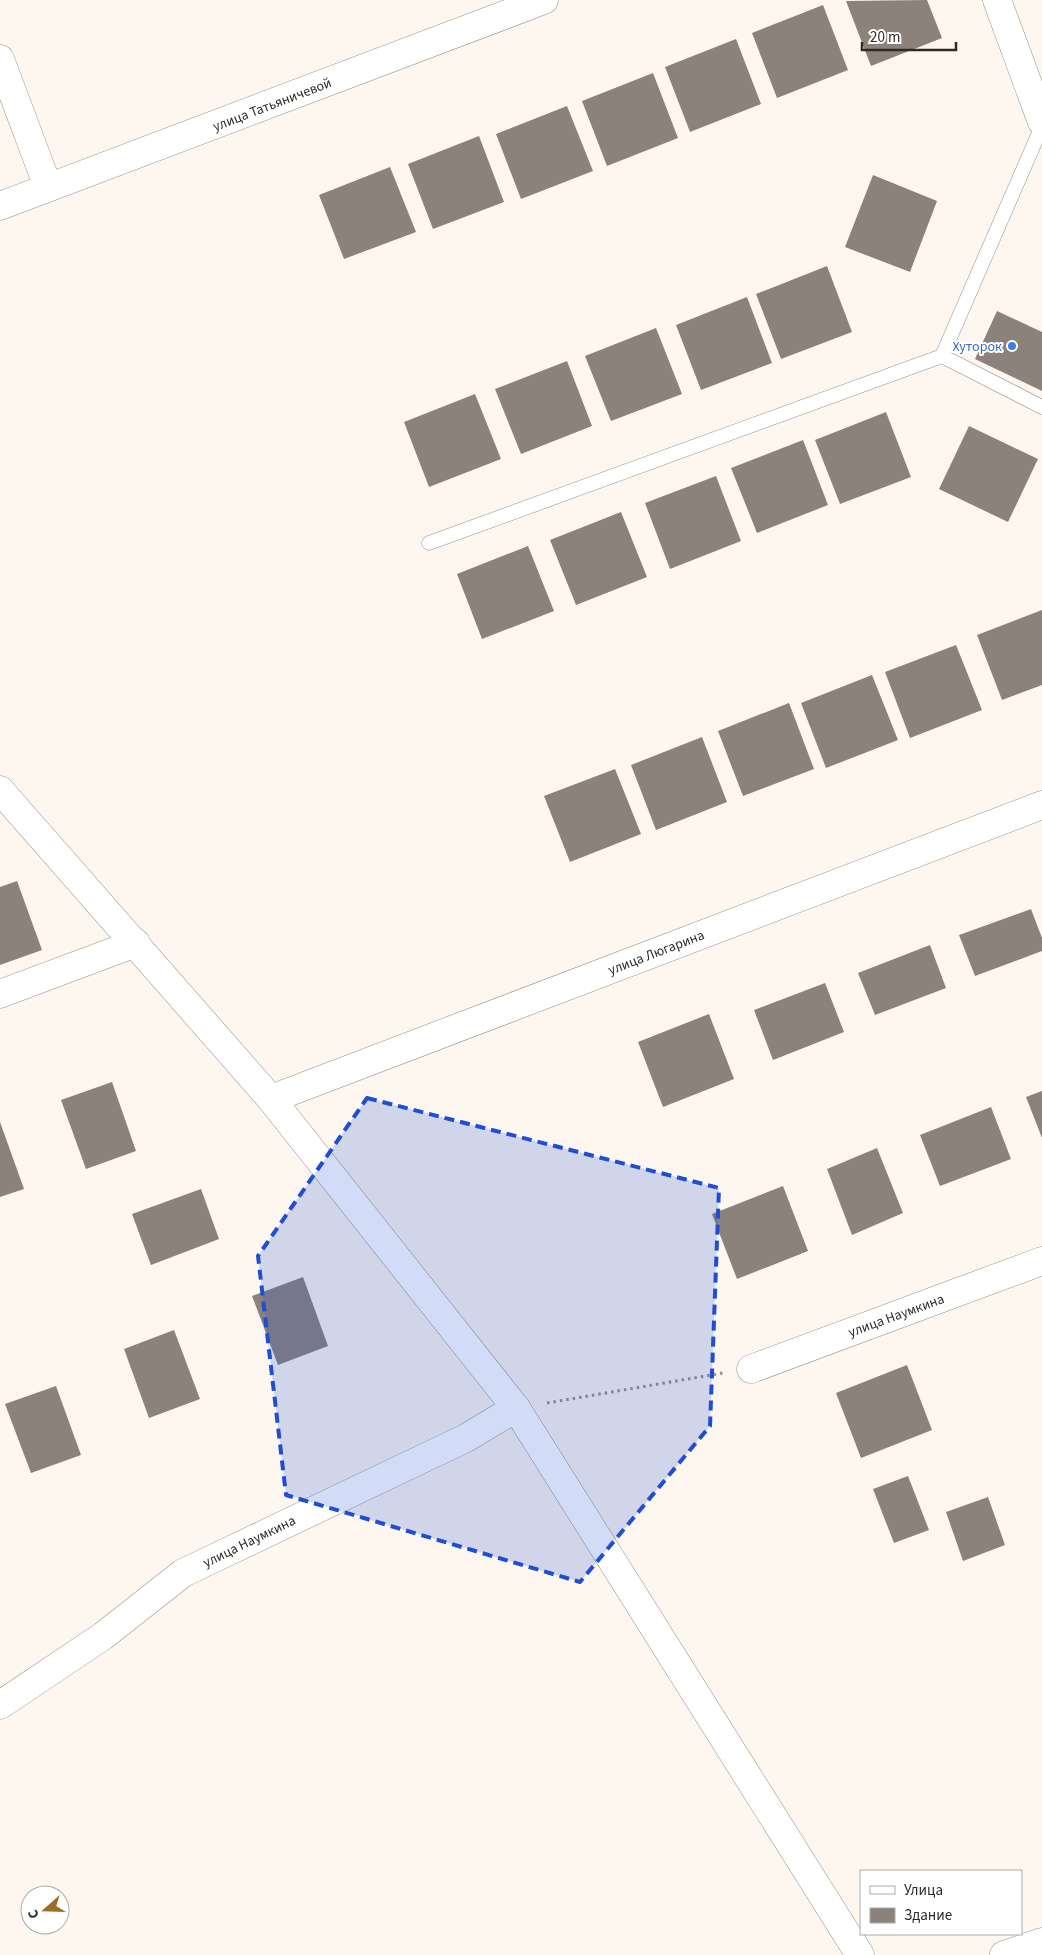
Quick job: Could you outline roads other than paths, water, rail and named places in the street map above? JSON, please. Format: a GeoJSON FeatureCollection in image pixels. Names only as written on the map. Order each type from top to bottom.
{"type":"FeatureCollection","features":[{"type":"Feature","properties":{"kind":"street","name":"улица Татьяничевой"},"geometry":{"type":"LineString","coordinates":[[0,206],[235,119],[544,0]]}},
{"type":"Feature","properties":{"kind":"street"},"geometry":{"type":"LineString","coordinates":[[997,0],[1042,124]]}},
{"type":"Feature","properties":{"kind":"street"},"geometry":{"type":"LineString","coordinates":[[0,58],[48,187]]}},
{"type":"Feature","properties":{"kind":"street"},"geometry":{"type":"LineString","coordinates":[[0,790],[271,1099],[516,1408],[860,1955]]}},
{"type":"Feature","properties":{"kind":"street","name":"улица Люгарина"},"geometry":{"type":"LineString","coordinates":[[271,1099],[1042,805]]}},
{"type":"Feature","properties":{"kind":"street"},"geometry":{"type":"LineString","coordinates":[[0,994],[136,943]]}},
{"type":"Feature","properties":{"kind":"street","name":"улица Наумкина"},"geometry":{"type":"LineString","coordinates":[[751,1369],[1042,1260]]}},
{"type":"Feature","properties":{"kind":"street","name":"улица Наумкина"},"geometry":{"type":"LineString","coordinates":[[0,1705],[103,1636],[183,1573],[466,1438],[516,1408]]}},
{"type":"Feature","properties":{"kind":"street"},"geometry":{"type":"LineString","coordinates":[[1004,1955],[1042,1942]]}},
{"type":"Feature","properties":{"kind":"lane"},"geometry":{"type":"LineString","coordinates":[[429,543],[942,356],[1042,124]]}},
{"type":"Feature","properties":{"kind":"lane"},"geometry":{"type":"LineString","coordinates":[[942,356],[1042,407]]}},
{"type":"Feature","properties":{"kind":"place","name":"Хуторок"},"geometry":{"type":"Point","coordinates":[1012,346]}}]}
